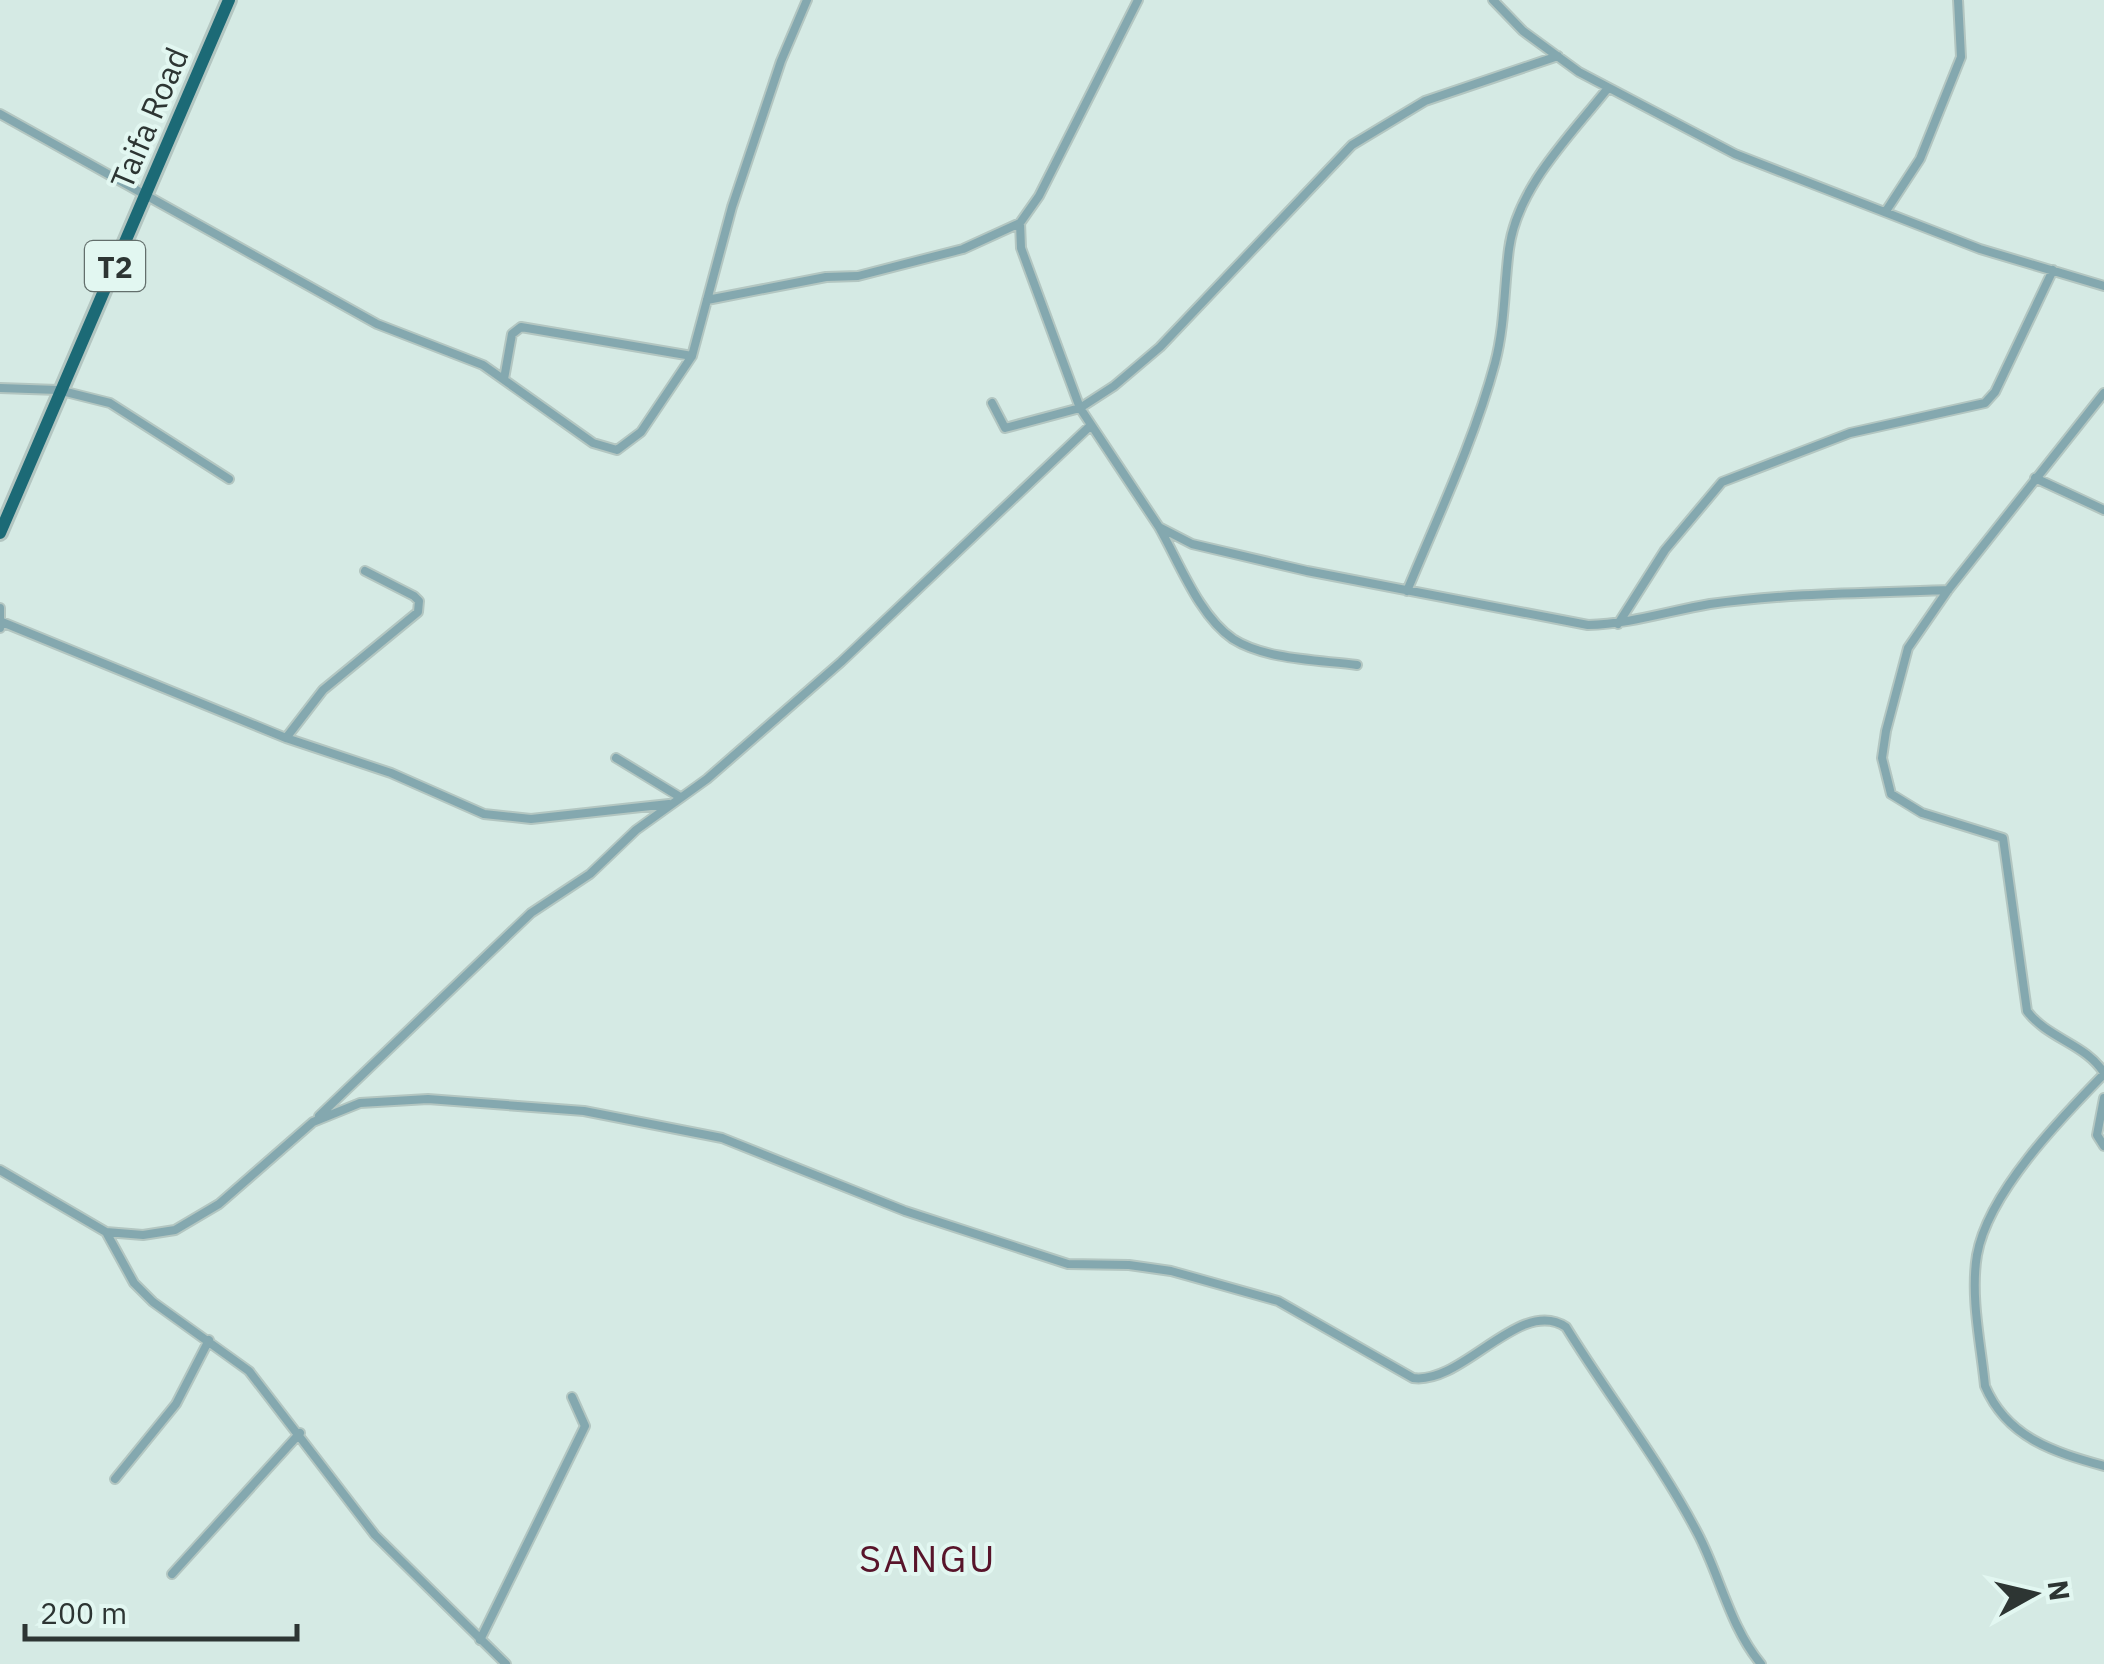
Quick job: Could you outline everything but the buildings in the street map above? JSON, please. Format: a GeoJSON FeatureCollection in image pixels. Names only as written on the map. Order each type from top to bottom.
{"type":"FeatureCollection","features":[{"type":"Feature","properties":{"kind":"highway","name":"Taifa Road"},"geometry":{"type":"LineString","coordinates":[[0,533],[58,390],[146,197],[229,0]]}},
{"type":"Feature","properties":{"kind":"street"},"geometry":{"type":"LineString","coordinates":[[0,114],[377,324],[483,366],[592,442],[617,450],[641,432],[692,356],[732,206],[781,61],[807,0]]}},
{"type":"Feature","properties":{"kind":"street"},"geometry":{"type":"LineString","coordinates":[[707,300],[826,277],[858,276],[963,249],[1020,222],[1040,196],[1138,0]]}},
{"type":"Feature","properties":{"kind":"street"},"geometry":{"type":"LineString","coordinates":[[1493,0],[1558,56],[1608,88],[1735,154],[1980,249],[2104,286]]}},
{"type":"Feature","properties":{"kind":"street"},"geometry":{"type":"LineString","coordinates":[[1886,211],[1920,159],[1961,57],[1958,0]]}},
{"type":"Feature","properties":{"kind":"street"},"geometry":{"type":"LineString","coordinates":[[992,403],[1005,428],[1080,408],[1114,386],[1160,347],[1352,146],[1425,100],[1558,56]]}},
{"type":"Feature","properties":{"kind":"street"},"geometry":{"type":"LineString","coordinates":[[1407,591],[1477,420],[1496,360],[1508,294],[1509,248],[1524,203],[1608,88]]}},
{"type":"Feature","properties":{"kind":"street"},"geometry":{"type":"LineString","coordinates":[[1020,222],[1021,248],[1032,284],[1080,408],[1159,527],[1215,623],[1232,638],[1295,656],[1357,666]]}},
{"type":"Feature","properties":{"kind":"street"},"geometry":{"type":"LineString","coordinates":[[1618,624],[1665,550],[1722,482],[1850,433],[1985,403],[1995,392],[2053,270]]}},
{"type":"Feature","properties":{"kind":"street"},"geometry":{"type":"LineString","coordinates":[[504,380],[512,334],[521,327],[692,356]]}},
{"type":"Feature","properties":{"kind":"street"},"geometry":{"type":"LineString","coordinates":[[0,388],[58,390],[110,403],[229,479]]}},
{"type":"Feature","properties":{"kind":"street"},"geometry":{"type":"LineString","coordinates":[[2104,393],[1948,590],[1908,648],[1886,731],[1884,779],[1890,794],[1906,806],[2002,838],[2027,1012],[2038,1026],[2092,1057],[2104,1074],[2072,1107],[1987,1220],[1975,1279],[1985,1386],[1991,1401],[2036,1444],[2104,1466]]}},
{"type":"Feature","properties":{"kind":"street"},"geometry":{"type":"LineString","coordinates":[[0,1170],[106,1232],[143,1235],[175,1230],[194,1220],[255,1175],[313,1122],[531,912],[590,874],[668,804],[707,778],[841,662],[1090,426]]}},
{"type":"Feature","properties":{"kind":"street"},"geometry":{"type":"LineString","coordinates":[[2036,478],[2104,510]]}},
{"type":"Feature","properties":{"kind":"street"},"geometry":{"type":"LineString","coordinates":[[1159,527],[1192,544],[1588,625],[1618,624],[1708,604],[1948,590]]}},
{"type":"Feature","properties":{"kind":"street"},"geometry":{"type":"LineString","coordinates":[[286,738],[323,690],[418,612],[419,601],[414,596],[365,570]]}},
{"type":"Feature","properties":{"kind":"street"},"geometry":{"type":"LineString","coordinates":[[0,608],[1,625],[286,738],[392,773],[484,814],[531,819],[668,804]]}},
{"type":"Feature","properties":{"kind":"street"},"geometry":{"type":"LineString","coordinates":[[616,758],[680,797]]}},
{"type":"Feature","properties":{"kind":"street"},"geometry":{"type":"LineString","coordinates":[[313,1122],[340,1108],[395,1098],[490,1102],[644,1120],[722,1138],[936,1222],[1068,1264],[1129,1264],[1170,1271],[1278,1301],[1413,1378],[1447,1371],[1520,1328],[1539,1321],[1557,1321],[1566,1328],[1666,1476],[1699,1536],[1738,1626],[1761,1664]]}},
{"type":"Feature","properties":{"kind":"street"},"geometry":{"type":"LineString","coordinates":[[2104,1098],[2097,1135],[2104,1146]]}},
{"type":"Feature","properties":{"kind":"street"},"geometry":{"type":"LineString","coordinates":[[106,1232],[144,1292],[259,1380],[375,1535],[506,1664]]}},
{"type":"Feature","properties":{"kind":"street"},"geometry":{"type":"LineString","coordinates":[[115,1479],[176,1404],[209,1340]]}},
{"type":"Feature","properties":{"kind":"street"},"geometry":{"type":"LineString","coordinates":[[480,1640],[584,1426],[572,1397]]}},
{"type":"Feature","properties":{"kind":"street"},"geometry":{"type":"LineString","coordinates":[[172,1574],[300,1433]]}},
{"type":"Feature","properties":{"kind":"district","name":"SANGU"},"geometry":{"type":"Point","coordinates":[928,1557]}}]}
